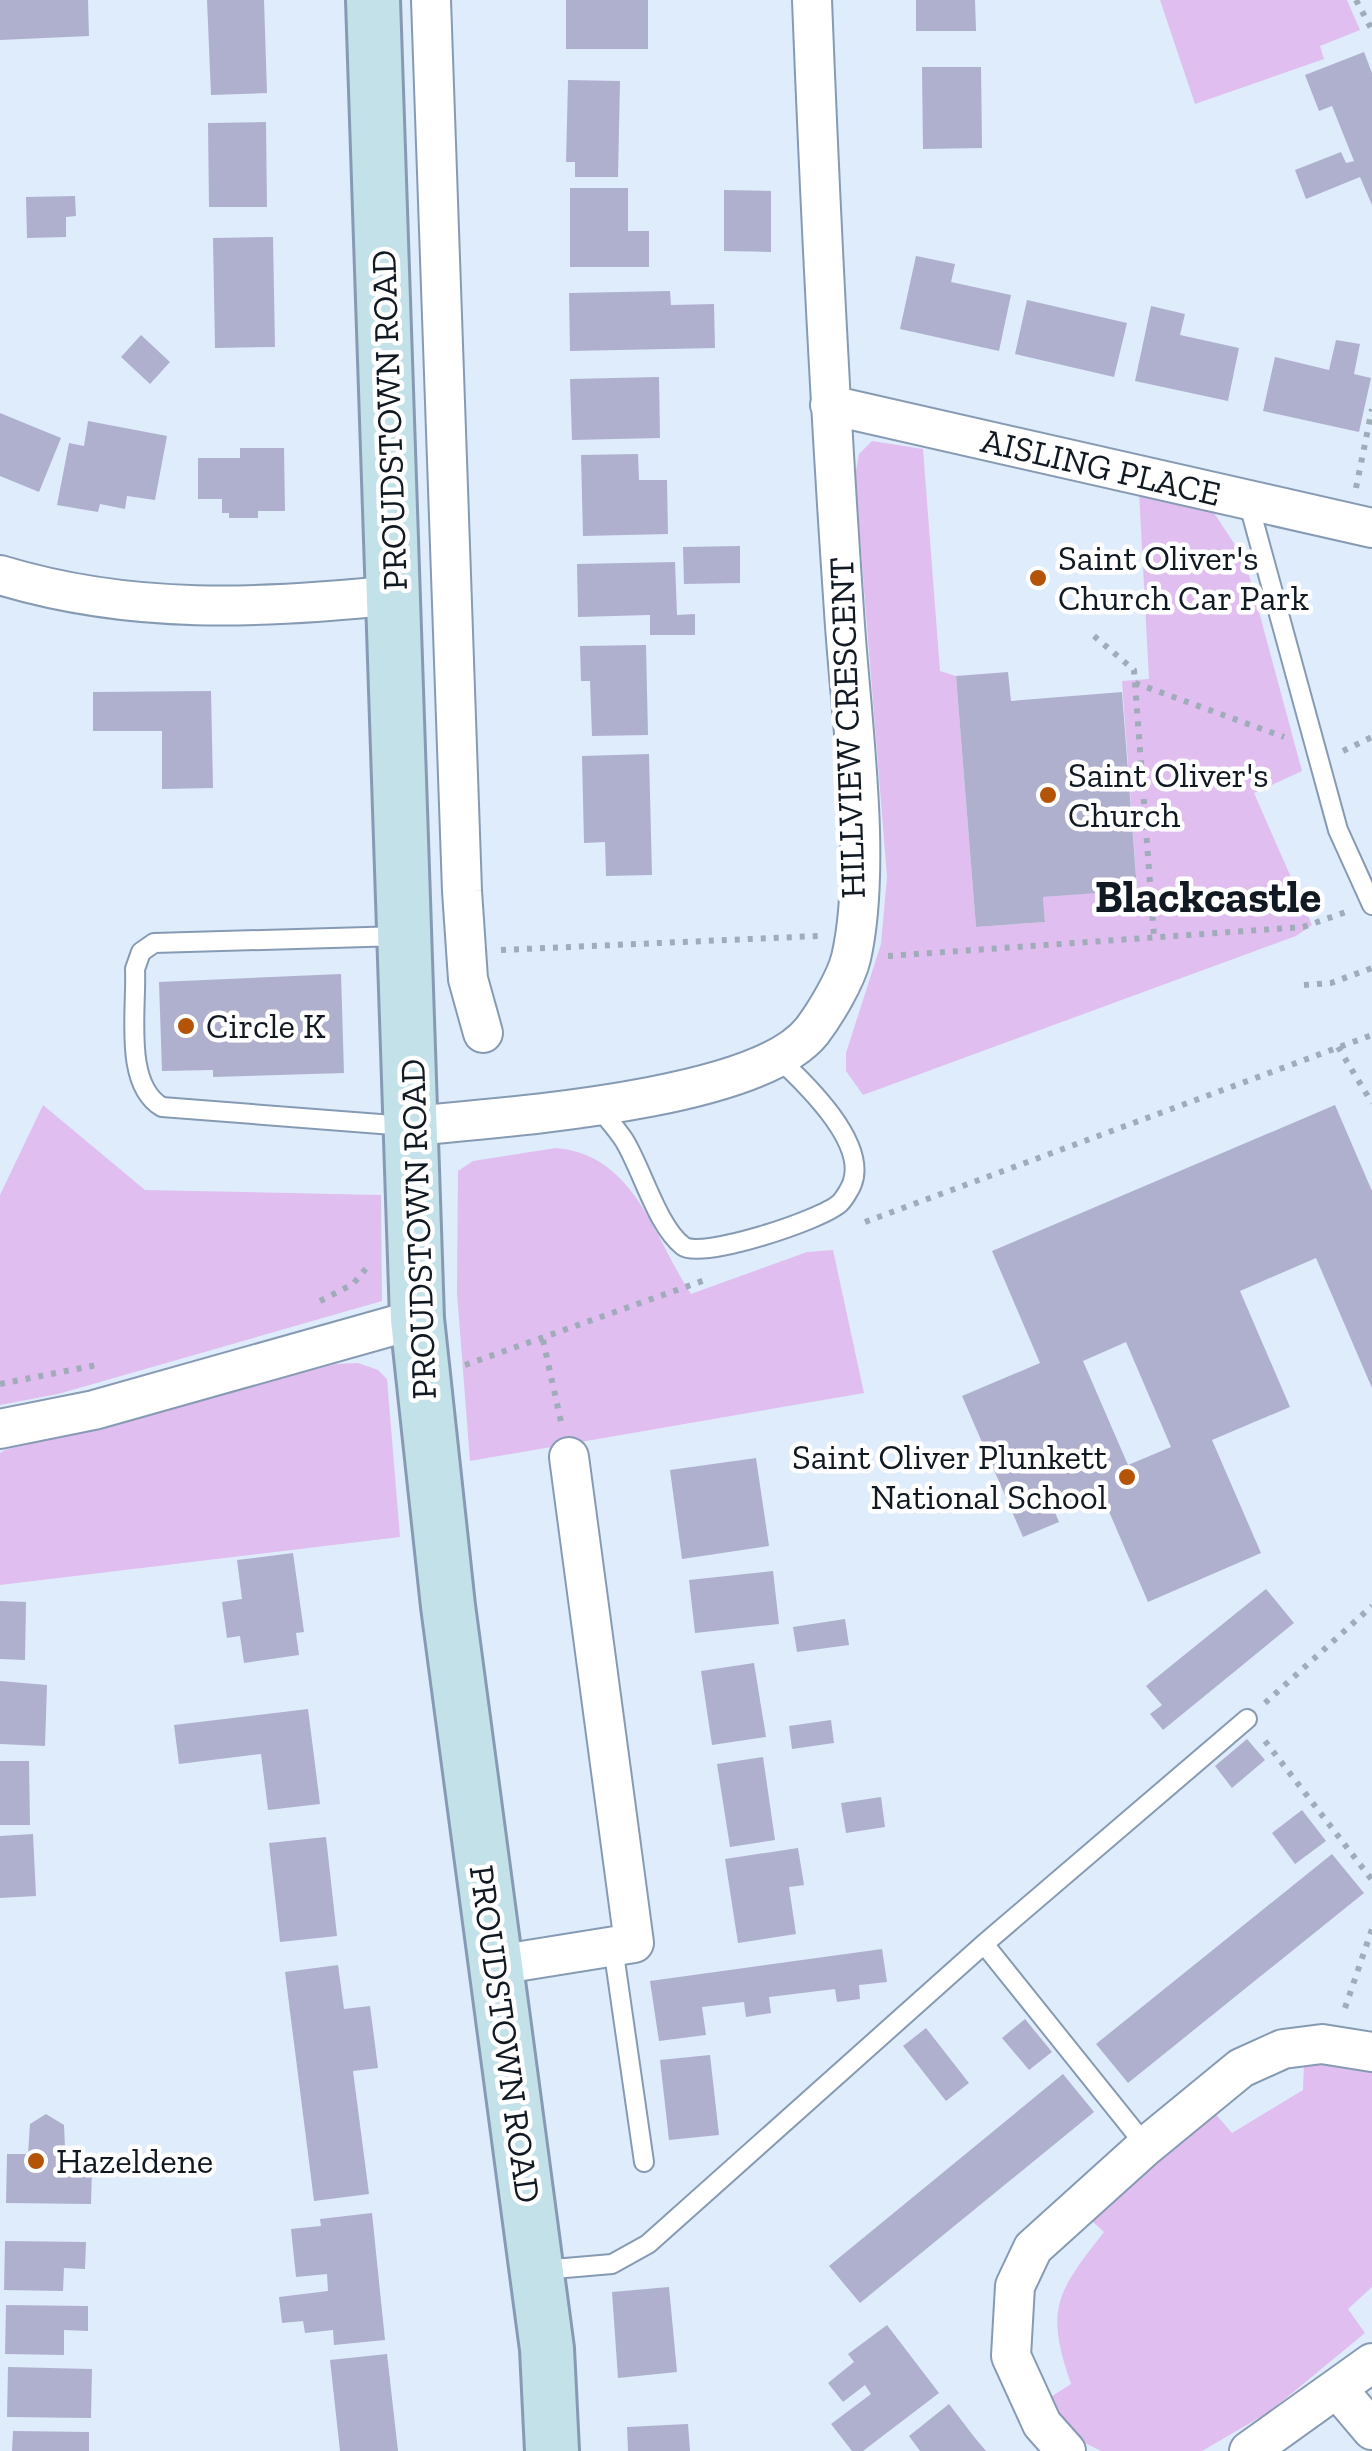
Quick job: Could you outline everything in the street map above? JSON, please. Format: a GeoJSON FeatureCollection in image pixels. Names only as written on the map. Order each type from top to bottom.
{"type":"FeatureCollection","features":[{"type":"Feature","properties":{"kind":"main road","name":"PROUDSTOWN ROAD"},"geometry":{"type":"LineString","coordinates":[[373,0],[421,1380],[547,2349],[552,2451]]}},
{"type":"Feature","properties":{"kind":"street"},"geometry":{"type":"LineString","coordinates":[[432,0],[462,891],[468,979],[482,1033]]}},
{"type":"Feature","properties":{"kind":"street","name":"HILLVIEW CRESCENT"},"geometry":{"type":"LineString","coordinates":[[413,1126],[596,1104],[699,1086],[778,1058],[811,1033],[851,960],[860,860],[830,405],[812,0]]}},
{"type":"Feature","properties":{"kind":"street"},"geometry":{"type":"LineString","coordinates":[[375,62],[434,59]]}},
{"type":"Feature","properties":{"kind":"street","name":"AISLING PLACE"},"geometry":{"type":"LineString","coordinates":[[830,405],[1360,526]]}},
{"type":"Feature","properties":{"kind":"street"},"geometry":{"type":"LineString","coordinates":[[0,575],[60,593],[228,609],[395,595]]}},
{"type":"Feature","properties":{"kind":"street"},"geometry":{"type":"LineString","coordinates":[[0,1429],[94,1410],[417,1320]]}},
{"type":"Feature","properties":{"kind":"street"},"geometry":{"type":"LineString","coordinates":[[496,1965],[634,1943],[569,1457]]}},
{"type":"Feature","properties":{"kind":"street"},"geometry":{"type":"LineString","coordinates":[[1066,2451],[1042,2424],[1011,2356],[1015,2286],[1033,2248],[1146,2146],[1241,2068],[1283,2049],[1332,2045],[1372,2052]]}},
{"type":"Feature","properties":{"kind":"street"},"geometry":{"type":"LineString","coordinates":[[1249,2451],[1339,2391],[1372,2363]]}},
{"type":"Feature","properties":{"kind":"street"},"geometry":{"type":"LineString","coordinates":[[1339,2391],[1372,2430]]}},
{"type":"Feature","properties":{"kind":"lane"},"geometry":{"type":"LineString","coordinates":[[1248,501],[1338,830],[1371,904]]}},
{"type":"Feature","properties":{"kind":"lane"},"geometry":{"type":"LineString","coordinates":[[407,936],[154,943],[141,952],[136,969],[138,1079],[146,1097],[162,1107],[413,1126]]}},
{"type":"Feature","properties":{"kind":"lane"},"geometry":{"type":"LineString","coordinates":[[596,1104],[624,1141],[672,1234],[685,1248],[701,1253],[788,1226],[839,1204],[854,1180],[850,1154],[834,1118],[812,1088],[778,1058]]}},
{"type":"Feature","properties":{"kind":"lane"},"geometry":{"type":"LineString","coordinates":[[537,2270],[612,2264],[648,2244],[984,1944],[1247,1719]]}},
{"type":"Feature","properties":{"kind":"lane"},"geometry":{"type":"LineString","coordinates":[[984,1944],[1146,2146]]}},
{"type":"Feature","properties":{"kind":"lane"},"geometry":{"type":"LineString","coordinates":[[613,1946],[644,2162]]}},
{"type":"Feature","properties":{"kind":"path"},"geometry":{"type":"LineString","coordinates":[[1356,0],[1372,30]]}},
{"type":"Feature","properties":{"kind":"path"},"geometry":{"type":"LineString","coordinates":[[1360,526],[1372,410]]}},
{"type":"Feature","properties":{"kind":"path"},"geometry":{"type":"LineString","coordinates":[[1094,636],[1134,670],[1154,936]]}},
{"type":"Feature","properties":{"kind":"path"},"geometry":{"type":"LineString","coordinates":[[1135,683],[1316,749]]}},
{"type":"Feature","properties":{"kind":"path"},"geometry":{"type":"LineString","coordinates":[[883,956],[1303,928],[1371,904]]}},
{"type":"Feature","properties":{"kind":"path"},"geometry":{"type":"LineString","coordinates":[[487,951],[820,936]]}},
{"type":"Feature","properties":{"kind":"path"},"geometry":{"type":"LineString","coordinates":[[1304,984],[1331,983],[1372,968]]}},
{"type":"Feature","properties":{"kind":"path"},"geometry":{"type":"LineString","coordinates":[[849,1228],[1372,1034]]}},
{"type":"Feature","properties":{"kind":"path"},"geometry":{"type":"LineString","coordinates":[[1338,1047],[1372,1103]]}},
{"type":"Feature","properties":{"kind":"path"},"geometry":{"type":"LineString","coordinates":[[317,1302],[353,1284],[374,1257]]}},
{"type":"Feature","properties":{"kind":"path"},"geometry":{"type":"LineString","coordinates":[[421,1380],[723,1274]]}},
{"type":"Feature","properties":{"kind":"path"},"geometry":{"type":"LineString","coordinates":[[543,1340],[569,1457]]}},
{"type":"Feature","properties":{"kind":"path"},"geometry":{"type":"LineString","coordinates":[[0,1384],[108,1362]]}},
{"type":"Feature","properties":{"kind":"path"},"geometry":{"type":"LineString","coordinates":[[1372,1606],[1247,1719],[1372,1880]]}},
{"type":"Feature","properties":{"kind":"path"},"geometry":{"type":"LineString","coordinates":[[1332,2045],[1372,1929]]}},
{"type":"Feature","properties":{"kind":"shaded area"},"geometry":{"type":"Polygon","coordinates":[[[1160,0],[1347,0],[1360,30],[1320,46],[1324,59],[1195,104],[1160,0]]]}},
{"type":"Feature","properties":{"kind":"shaded area"},"geometry":{"type":"Polygon","coordinates":[[[872,441],[923,449],[940,671],[956,676],[976,927],[1045,922],[1043,897],[1137,889],[1122,681],[1149,679],[1139,492],[1214,513],[1245,560],[1302,771],[1254,793],[1312,925],[1296,936],[863,1095],[846,1071],[846,1053],[881,944],[887,877],[855,476],[859,454],[872,441]]]}},
{"type":"Feature","properties":{"kind":"shaded area"},"geometry":{"type":"Polygon","coordinates":[[[43,1105],[145,1190],[381,1195],[382,1301],[58,1394],[0,1405],[0,1195],[43,1105]]]}},
{"type":"Feature","properties":{"kind":"shaded area"},"geometry":{"type":"Polygon","coordinates":[[[556,1148],[583,1154],[623,1182],[639,1202],[691,1294],[807,1252],[833,1250],[864,1393],[470,1461],[457,1293],[458,1171],[473,1161],[556,1148]]]}},
{"type":"Feature","properties":{"kind":"shaded area"},"geometry":{"type":"Polygon","coordinates":[[[358,1363],[378,1370],[387,1379],[400,1537],[0,1585],[0,1453],[336,1364],[358,1363]]]}},
{"type":"Feature","properties":{"kind":"shaded area"},"geometry":{"type":"Polygon","coordinates":[[[1304,2062],[1350,2062],[1372,2071],[1372,2287],[1348,2309],[1365,2333],[1269,2412],[1202,2451],[1101,2451],[1079,2440],[1043,2402],[1071,2384],[1058,2337],[1060,2303],[1075,2271],[1104,2232],[1083,2213],[1212,2110],[1232,2133],[1303,2090],[1304,2062]]]}},
{"type":"Feature","properties":{"kind":"building"},"geometry":{"type":"Polygon","coordinates":[[[0,0],[88,0],[89,36],[0,40],[0,0]]]}},
{"type":"Feature","properties":{"kind":"building"},"geometry":{"type":"Polygon","coordinates":[[[207,0],[264,0],[267,93],[211,95],[207,0]]]}},
{"type":"Feature","properties":{"kind":"building"},"geometry":{"type":"Polygon","coordinates":[[[566,0],[648,0],[648,49],[566,49],[566,0]]]}},
{"type":"Feature","properties":{"kind":"building"},"geometry":{"type":"Polygon","coordinates":[[[916,0],[975,0],[976,31],[916,31],[916,0]]]}},
{"type":"Feature","properties":{"kind":"building"},"geometry":{"type":"Polygon","coordinates":[[[1364,52],[1372,73],[1372,205],[1360,177],[1306,199],[1295,170],[1341,152],[1346,163],[1354,161],[1332,106],[1319,111],[1305,75],[1364,52]]]}},
{"type":"Feature","properties":{"kind":"building"},"geometry":{"type":"Polygon","coordinates":[[[922,67],[981,67],[982,148],[923,149],[922,67]]]}},
{"type":"Feature","properties":{"kind":"building"},"geometry":{"type":"Polygon","coordinates":[[[568,80],[620,81],[618,177],[575,177],[575,162],[566,162],[568,80]]]}},
{"type":"Feature","properties":{"kind":"building"},"geometry":{"type":"Polygon","coordinates":[[[266,122],[267,207],[209,207],[208,123],[266,122]]]}},
{"type":"Feature","properties":{"kind":"building"},"geometry":{"type":"Polygon","coordinates":[[[570,188],[628,188],[628,231],[649,231],[649,267],[570,267],[570,188]]]}},
{"type":"Feature","properties":{"kind":"building"},"geometry":{"type":"Polygon","coordinates":[[[724,190],[771,191],[771,252],[724,251],[724,190]]]}},
{"type":"Feature","properties":{"kind":"building"},"geometry":{"type":"Polygon","coordinates":[[[75,196],[76,216],[66,217],[66,237],[27,238],[26,197],[75,196]]]}},
{"type":"Feature","properties":{"kind":"building"},"geometry":{"type":"Polygon","coordinates":[[[273,237],[275,347],[215,348],[213,238],[273,237]]]}},
{"type":"Feature","properties":{"kind":"building"},"geometry":{"type":"Polygon","coordinates":[[[916,256],[955,264],[951,282],[1011,295],[999,351],[900,329],[916,256]]]}},
{"type":"Feature","properties":{"kind":"building"},"geometry":{"type":"Polygon","coordinates":[[[670,291],[671,305],[714,304],[715,348],[570,351],[569,293],[670,291]]]}},
{"type":"Feature","properties":{"kind":"building"},"geometry":{"type":"Polygon","coordinates":[[[1027,300],[1127,323],[1114,377],[1015,354],[1027,300]]]}},
{"type":"Feature","properties":{"kind":"building"},"geometry":{"type":"Polygon","coordinates":[[[1151,306],[1185,314],[1180,335],[1239,348],[1228,401],[1135,381],[1151,306]]]}},
{"type":"Feature","properties":{"kind":"building"},"geometry":{"type":"Polygon","coordinates":[[[141,335],[170,362],[150,384],[121,357],[141,335]]]}},
{"type":"Feature","properties":{"kind":"building"},"geometry":{"type":"Polygon","coordinates":[[[1336,340],[1360,344],[1354,374],[1371,378],[1359,432],[1263,411],[1275,357],[1329,370],[1336,340]]]}},
{"type":"Feature","properties":{"kind":"building"},"geometry":{"type":"Polygon","coordinates":[[[659,377],[660,438],[572,440],[570,379],[659,377]]]}},
{"type":"Feature","properties":{"kind":"building"},"geometry":{"type":"Polygon","coordinates":[[[0,413],[61,438],[39,492],[0,476],[0,413]]]}},
{"type":"Feature","properties":{"kind":"building"},"geometry":{"type":"Polygon","coordinates":[[[88,421],[167,436],[155,500],[127,496],[125,509],[100,504],[98,512],[57,505],[69,443],[84,446],[88,421]]]}},
{"type":"Feature","properties":{"kind":"building"},"geometry":{"type":"Polygon","coordinates":[[[240,448],[284,448],[285,511],[258,511],[258,518],[229,518],[229,513],[222,513],[222,499],[198,499],[198,458],[240,458],[240,448]]]}},
{"type":"Feature","properties":{"kind":"building"},"geometry":{"type":"Polygon","coordinates":[[[638,454],[639,480],[667,480],[668,534],[583,536],[581,455],[638,454]]]}},
{"type":"Feature","properties":{"kind":"building"},"geometry":{"type":"Polygon","coordinates":[[[740,546],[740,583],[684,584],[683,547],[740,546]]]}},
{"type":"Feature","properties":{"kind":"building"},"geometry":{"type":"Polygon","coordinates":[[[675,562],[677,615],[695,614],[695,635],[650,635],[650,615],[578,617],[577,564],[675,562]]]}},
{"type":"Feature","properties":{"kind":"building"},"geometry":{"type":"Polygon","coordinates":[[[646,645],[648,735],[592,736],[590,681],[581,681],[580,646],[646,645]]]}},
{"type":"Feature","properties":{"kind":"building","name":"Saint Oliver's Church"},"geometry":{"type":"Polygon","coordinates":[[[1008,672],[1011,701],[1122,692],[1137,890],[1043,897],[1045,922],[976,927],[956,676],[1008,672]]]}},
{"type":"Feature","properties":{"kind":"building"},"geometry":{"type":"Polygon","coordinates":[[[211,691],[213,788],[162,789],[162,731],[93,731],[93,692],[211,691]]]}},
{"type":"Feature","properties":{"kind":"building"},"geometry":{"type":"Polygon","coordinates":[[[649,754],[652,875],[606,876],[605,842],[584,843],[582,756],[649,754]]]}},
{"type":"Feature","properties":{"kind":"building","name":"Circle K"},"geometry":{"type":"Polygon","coordinates":[[[341,974],[344,1073],[213,1077],[213,1070],[162,1071],[159,982],[341,974]]]}},
{"type":"Feature","properties":{"kind":"building"},"geometry":{"type":"Polygon","coordinates":[[[1335,1105],[1372,1191],[1372,1388],[1316,1258],[1240,1291],[1290,1407],[1212,1440],[1261,1553],[1148,1602],[1101,1493],[1063,1510],[1060,1502],[1052,1505],[1059,1522],[1023,1537],[962,1396],[1040,1363],[992,1251],[1335,1105]],[[1126,1342],[1083,1361],[1128,1465],[1171,1447],[1126,1342]]]}},
{"type":"Feature","properties":{"kind":"building"},"geometry":{"type":"Polygon","coordinates":[[[756,1458],[769,1546],[682,1559],[670,1470],[756,1458]]]}},
{"type":"Feature","properties":{"kind":"building"},"geometry":{"type":"Polygon","coordinates":[[[293,1553],[304,1632],[296,1633],[299,1655],[244,1663],[240,1636],[227,1638],[222,1602],[242,1599],[237,1560],[293,1553]]]}},
{"type":"Feature","properties":{"kind":"building"},"geometry":{"type":"Polygon","coordinates":[[[773,1571],[779,1624],[695,1633],[689,1580],[773,1571]]]}},
{"type":"Feature","properties":{"kind":"building"},"geometry":{"type":"Polygon","coordinates":[[[1266,1589],[1294,1623],[1163,1730],[1150,1714],[1162,1705],[1146,1686],[1266,1589]]]}},
{"type":"Feature","properties":{"kind":"building"},"geometry":{"type":"Polygon","coordinates":[[[0,1601],[26,1602],[25,1660],[0,1659],[0,1601]]]}},
{"type":"Feature","properties":{"kind":"building"},"geometry":{"type":"Polygon","coordinates":[[[845,1619],[849,1645],[797,1652],[793,1627],[845,1619]]]}},
{"type":"Feature","properties":{"kind":"building"},"geometry":{"type":"Polygon","coordinates":[[[754,1663],[766,1737],[712,1745],[701,1671],[754,1663]]]}},
{"type":"Feature","properties":{"kind":"building"},"geometry":{"type":"Polygon","coordinates":[[[0,1681],[47,1685],[45,1746],[0,1744],[0,1681]]]}},
{"type":"Feature","properties":{"kind":"building"},"geometry":{"type":"Polygon","coordinates":[[[308,1709],[320,1804],[268,1810],[261,1754],[179,1764],[174,1725],[308,1709]]]}},
{"type":"Feature","properties":{"kind":"building"},"geometry":{"type":"Polygon","coordinates":[[[831,1720],[834,1743],[792,1749],[789,1726],[831,1720]]]}},
{"type":"Feature","properties":{"kind":"building"},"geometry":{"type":"Polygon","coordinates":[[[1247,1739],[1265,1760],[1232,1788],[1215,1766],[1247,1739]]]}},
{"type":"Feature","properties":{"kind":"building"},"geometry":{"type":"Polygon","coordinates":[[[763,1757],[775,1840],[730,1847],[717,1764],[763,1757]]]}},
{"type":"Feature","properties":{"kind":"building"},"geometry":{"type":"Polygon","coordinates":[[[0,1761],[29,1761],[30,1825],[0,1825],[0,1761]]]}},
{"type":"Feature","properties":{"kind":"building"},"geometry":{"type":"Polygon","coordinates":[[[881,1797],[885,1827],[846,1833],[841,1803],[881,1797]]]}},
{"type":"Feature","properties":{"kind":"building"},"geometry":{"type":"Polygon","coordinates":[[[1302,1810],[1326,1841],[1295,1864],[1272,1833],[1302,1810]]]}},
{"type":"Feature","properties":{"kind":"building"},"geometry":{"type":"Polygon","coordinates":[[[33,1834],[36,1896],[0,1898],[0,1836],[33,1834]]]}},
{"type":"Feature","properties":{"kind":"building"},"geometry":{"type":"Polygon","coordinates":[[[326,1837],[337,1936],[280,1942],[269,1843],[326,1837]]]}},
{"type":"Feature","properties":{"kind":"building"},"geometry":{"type":"Polygon","coordinates":[[[798,1848],[804,1885],[789,1887],[796,1934],[738,1943],[725,1859],[798,1848]]]}},
{"type":"Feature","properties":{"kind":"building"},"geometry":{"type":"Polygon","coordinates":[[[1332,1854],[1364,1893],[1128,2083],[1096,2044],[1332,1854]]]}},
{"type":"Feature","properties":{"kind":"building"},"geometry":{"type":"Polygon","coordinates":[[[882,1949],[887,1982],[859,1985],[860,1999],[837,2002],[835,1989],[769,1997],[771,2013],[746,2017],[744,2002],[702,2007],[706,2035],[659,2041],[650,1981],[882,1949]]]}},
{"type":"Feature","properties":{"kind":"building"},"geometry":{"type":"Polygon","coordinates":[[[338,1965],[344,2009],[370,2006],[378,2068],[353,2071],[369,2194],[314,2201],[285,1972],[338,1965]]]}},
{"type":"Feature","properties":{"kind":"building"},"geometry":{"type":"Polygon","coordinates":[[[1025,2019],[1052,2052],[1029,2070],[1002,2038],[1025,2019]]]}},
{"type":"Feature","properties":{"kind":"building"},"geometry":{"type":"Polygon","coordinates":[[[926,2028],[969,2083],[946,2101],[903,2046],[926,2028]]]}},
{"type":"Feature","properties":{"kind":"building"},"geometry":{"type":"Polygon","coordinates":[[[710,2055],[719,2135],[669,2140],[660,2060],[710,2055]]]}},
{"type":"Feature","properties":{"kind":"building"},"geometry":{"type":"Polygon","coordinates":[[[1063,2074],[1094,2112],[860,2303],[829,2266],[1063,2074]]]}},
{"type":"Feature","properties":{"kind":"building","name":"Hazeldene"},"geometry":{"type":"Polygon","coordinates":[[[46,2114],[64,2125],[66,2169],[92,2169],[91,2204],[6,2203],[7,2154],[28,2154],[30,2124],[46,2114]]]}},
{"type":"Feature","properties":{"kind":"building"},"geometry":{"type":"Polygon","coordinates":[[[372,2213],[385,2340],[334,2345],[333,2330],[305,2333],[303,2321],[282,2323],[279,2297],[328,2291],[327,2274],[296,2277],[291,2229],[321,2226],[320,2219],[372,2213]]]}},
{"type":"Feature","properties":{"kind":"building"},"geometry":{"type":"Polygon","coordinates":[[[5,2241],[86,2242],[85,2269],[64,2268],[63,2291],[4,2290],[5,2241]]]}},
{"type":"Feature","properties":{"kind":"building"},"geometry":{"type":"Polygon","coordinates":[[[669,2287],[677,2372],[618,2378],[612,2292],[669,2287]]]}},
{"type":"Feature","properties":{"kind":"building"},"geometry":{"type":"Polygon","coordinates":[[[6,2305],[88,2306],[88,2331],[64,2330],[64,2355],[5,2354],[6,2305]]]}},
{"type":"Feature","properties":{"kind":"building"},"geometry":{"type":"Polygon","coordinates":[[[887,2325],[939,2393],[863,2451],[852,2451],[831,2424],[871,2394],[865,2385],[843,2402],[828,2383],[854,2362],[848,2354],[887,2325]]]}},
{"type":"Feature","properties":{"kind":"building"},"geometry":{"type":"Polygon","coordinates":[[[387,2354],[398,2451],[340,2451],[330,2360],[387,2354]]]}},
{"type":"Feature","properties":{"kind":"building"},"geometry":{"type":"Polygon","coordinates":[[[8,2367],[92,2369],[91,2418],[7,2417],[8,2367]]]}},
{"type":"Feature","properties":{"kind":"building"},"geometry":{"type":"Polygon","coordinates":[[[949,2404],[986,2451],[920,2451],[909,2436],[949,2404]]]}},
{"type":"Feature","properties":{"kind":"building"},"geometry":{"type":"Polygon","coordinates":[[[688,2424],[690,2451],[628,2451],[627,2427],[688,2424]]]}},
{"type":"Feature","properties":{"kind":"building"},"geometry":{"type":"Polygon","coordinates":[[[13,2431],[89,2432],[89,2451],[12,2451],[13,2431]]]}},
{"type":"Feature","properties":{"kind":"place","name":"Saint Oliver's Church Car Park"},"geometry":{"type":"Point","coordinates":[1038,578]}},
{"type":"Feature","properties":{"kind":"place","name":"Saint Oliver's Church"},"geometry":{"type":"Point","coordinates":[1048,795]}},
{"type":"Feature","properties":{"kind":"place","name":"Circle K"},"geometry":{"type":"Point","coordinates":[186,1026]}},
{"type":"Feature","properties":{"kind":"place","name":"Saint Oliver Plunkett National School"},"geometry":{"type":"Point","coordinates":[1127,1477]}},
{"type":"Feature","properties":{"kind":"place","name":"Hazeldene"},"geometry":{"type":"Point","coordinates":[36,2161]}},
{"type":"Feature","properties":{"kind":"district","name":"Blackcastle"},"geometry":{"type":"Point","coordinates":[1208,897]}}]}
